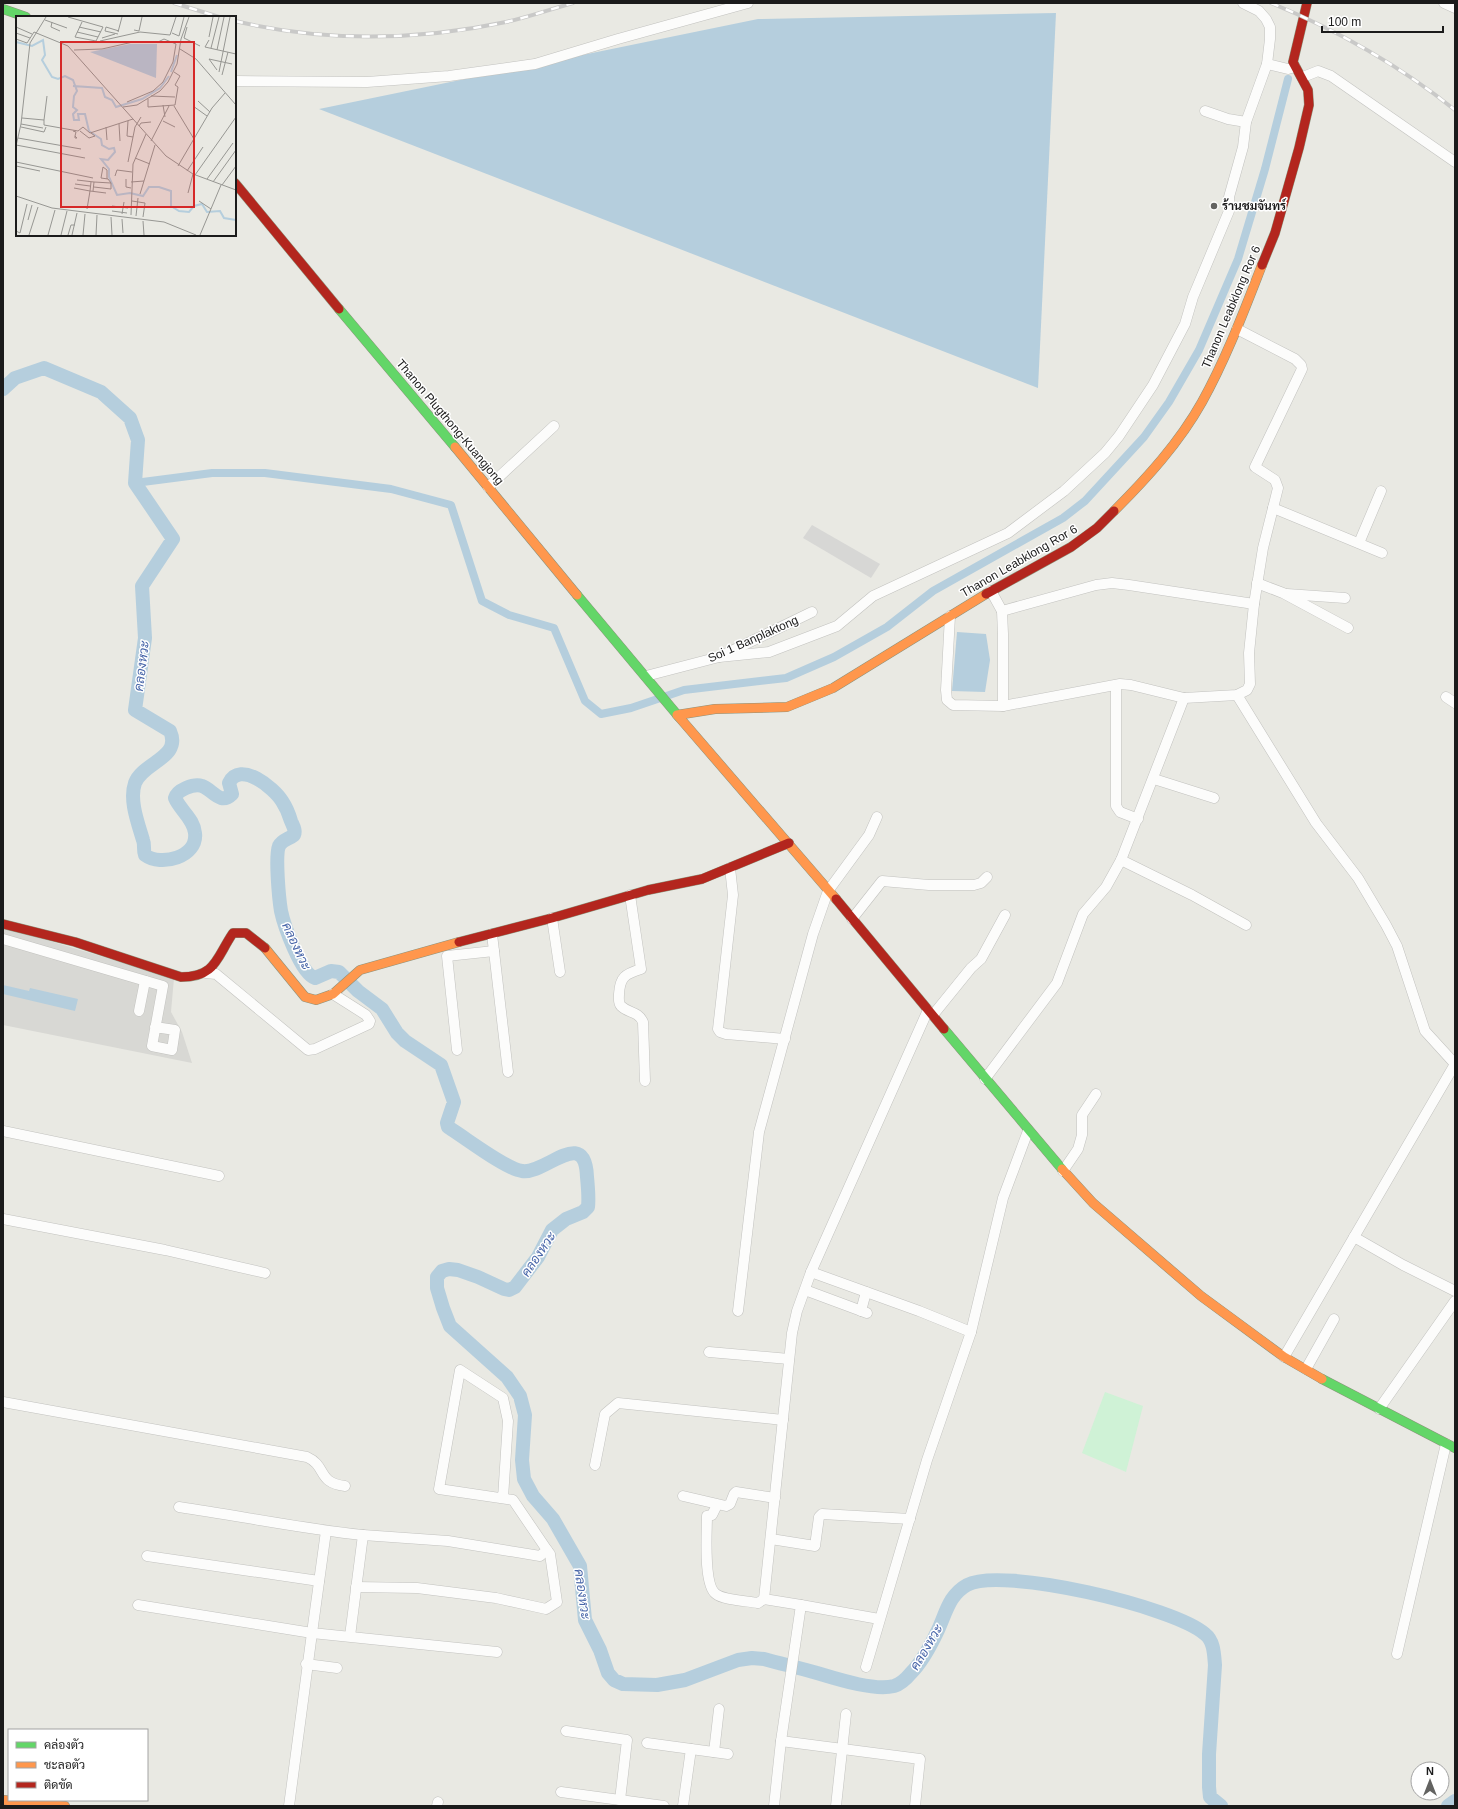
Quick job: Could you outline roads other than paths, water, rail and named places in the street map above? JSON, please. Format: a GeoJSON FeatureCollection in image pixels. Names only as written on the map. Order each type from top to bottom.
{"type":"FeatureCollection","features":[{"type":"Feature","properties":{"kind":"main road"},"geometry":{"type":"LineString","coordinates":[[1295,67],[1293,58],[1307,3]]}},
{"type":"Feature","properties":{"kind":"main road"},"geometry":{"type":"LineString","coordinates":[[3,9],[23,16]]}},
{"type":"Feature","properties":{"kind":"main road","name":"Thanon Leabklong Ror 6"},"geometry":{"type":"LineString","coordinates":[[677,715],[715,709],[786,707],[833,688],[991,591],[1081,540],[1097,528],[1138,487],[1164,458],[1194,414],[1212,383],[1237,330],[1275,233],[1300,148],[1309,100],[1308,90],[1295,67]]}},
{"type":"Feature","properties":{"kind":"main road","name":"Thanon Plugthong-Kuangjong"},"geometry":{"type":"LineString","coordinates":[[236,184],[677,715],[788,843],[1028,1131],[1093,1203],[1201,1296],[1284,1357],[1379,1409],[1451,1446]]}},
{"type":"Feature","properties":{"kind":"main road"},"geometry":{"type":"LineString","coordinates":[[3,924],[82,944],[181,977],[189,978],[206,972],[215,965],[233,933],[247,933],[259,942],[305,997],[316,1000],[334,993],[360,970],[427,950],[552,918],[630,895],[698,880],[788,843]]}},
{"type":"Feature","properties":{"kind":"main road"},"geometry":{"type":"LineString","coordinates":[[13,1801],[65,1806]]}},
{"type":"Feature","properties":{"kind":"street"},"geometry":{"type":"LineString","coordinates":[[236,81],[367,82],[449,76],[527,65],[748,3]]}},
{"type":"Feature","properties":{"kind":"street"},"geometry":{"type":"LineString","coordinates":[[719,657],[769,652],[837,626],[873,596],[1008,534],[1064,491],[1105,453],[1132,420],[1150,391],[1185,324],[1193,297],[1229,211],[1229,197],[1243,147],[1246,122],[1266,64],[1270,39],[1269,24],[1259,11],[1243,3]]}},
{"type":"Feature","properties":{"kind":"street"},"geometry":{"type":"LineString","coordinates":[[1444,3],[1455,8]]}},
{"type":"Feature","properties":{"kind":"street"},"geometry":{"type":"LineString","coordinates":[[1266,64],[1288,69],[1295,67]]}},
{"type":"Feature","properties":{"kind":"street"},"geometry":{"type":"LineString","coordinates":[[1302,77],[1318,71],[1331,76],[1455,162]]}},
{"type":"Feature","properties":{"kind":"street"},"geometry":{"type":"LineString","coordinates":[[1205,111],[1228,120],[1246,122]]}},
{"type":"Feature","properties":{"kind":"street"},"geometry":{"type":"LineString","coordinates":[[950,616],[946,690],[947,700],[953,705],[1003,706],[1127,684],[1184,698],[1237,695],[1247,690],[1250,684],[1249,653],[1257,583],[1263,548],[1278,488],[1277,482],[1255,467],[1302,369],[1301,365],[1295,359],[1237,330]]}},
{"type":"Feature","properties":{"kind":"street"},"geometry":{"type":"LineString","coordinates":[[488,487],[554,426]]}},
{"type":"Feature","properties":{"kind":"street"},"geometry":{"type":"LineString","coordinates":[[1359,542],[1381,491]]}},
{"type":"Feature","properties":{"kind":"street"},"geometry":{"type":"LineString","coordinates":[[1273,508],[1359,542],[1382,553]]}},
{"type":"Feature","properties":{"kind":"street"},"geometry":{"type":"LineString","coordinates":[[1002,611],[1096,585],[1112,583],[1165,589],[1254,604]]}},
{"type":"Feature","properties":{"kind":"street"},"geometry":{"type":"LineString","coordinates":[[1257,583],[1282,593],[1348,628]]}},
{"type":"Feature","properties":{"kind":"street"},"geometry":{"type":"LineString","coordinates":[[991,591],[1002,611],[1003,706]]}},
{"type":"Feature","properties":{"kind":"street"},"geometry":{"type":"LineString","coordinates":[[1282,593],[1345,598]]}},
{"type":"Feature","properties":{"kind":"street","name":"Soi 1 Banplaktong"},"geometry":{"type":"LineString","coordinates":[[646,676],[719,657],[812,612]]}},
{"type":"Feature","properties":{"kind":"street"},"geometry":{"type":"LineString","coordinates":[[1116,685],[1116,806],[1120,812],[1138,819]]}},
{"type":"Feature","properties":{"kind":"street"},"geometry":{"type":"LineString","coordinates":[[1237,695],[1316,823],[1358,878],[1386,925],[1399,953],[1425,1032],[1455,1064],[1284,1357]]}},
{"type":"Feature","properties":{"kind":"street"},"geometry":{"type":"LineString","coordinates":[[1446,697],[1455,703]]}},
{"type":"Feature","properties":{"kind":"street"},"geometry":{"type":"LineString","coordinates":[[985,1079],[1057,983],[1083,914],[1106,887],[1121,860],[1154,779],[1184,698]]}},
{"type":"Feature","properties":{"kind":"street"},"geometry":{"type":"LineString","coordinates":[[1154,779],[1214,798]]}},
{"type":"Feature","properties":{"kind":"street"},"geometry":{"type":"LineString","coordinates":[[738,1311],[758,1132],[814,934],[828,892],[869,835],[877,816]]}},
{"type":"Feature","properties":{"kind":"street"},"geometry":{"type":"LineString","coordinates":[[1121,860],[1192,895],[1246,925]]}},
{"type":"Feature","properties":{"kind":"street"},"geometry":{"type":"LineString","coordinates":[[730,868],[733,895],[718,1029],[720,1032],[726,1034],[785,1038]]}},
{"type":"Feature","properties":{"kind":"street"},"geometry":{"type":"LineString","coordinates":[[852,919],[882,881],[974,885],[987,877]]}},
{"type":"Feature","properties":{"kind":"street"},"geometry":{"type":"LineString","coordinates":[[630,895],[641,968],[628,974],[622,979],[619,1000],[622,1007],[638,1015],[643,1022],[645,1081]]}},
{"type":"Feature","properties":{"kind":"street"},"geometry":{"type":"LineString","coordinates":[[717,1505],[712,1515],[707,1516],[708,1568],[712,1591],[721,1597],[758,1603],[764,1598],[794,1321],[811,1272],[930,1012],[981,959],[1005,915]]}},
{"type":"Feature","properties":{"kind":"street"},"geometry":{"type":"LineString","coordinates":[[552,918],[560,972]]}},
{"type":"Feature","properties":{"kind":"street"},"geometry":{"type":"LineString","coordinates":[[492,934],[508,1072]]}},
{"type":"Feature","properties":{"kind":"street"},"geometry":{"type":"LineString","coordinates":[[3,939],[163,986],[156,1027]]}},
{"type":"Feature","properties":{"kind":"street"},"geometry":{"type":"LineString","coordinates":[[457,1050],[447,956],[494,951]]}},
{"type":"Feature","properties":{"kind":"street"},"geometry":{"type":"LineString","coordinates":[[206,972],[216,974],[308,1050],[315,1049],[369,1024],[370,1021],[366,1015],[334,993]]}},
{"type":"Feature","properties":{"kind":"street"},"geometry":{"type":"LineString","coordinates":[[139,1011],[144,981]]}},
{"type":"Feature","properties":{"kind":"street"},"geometry":{"type":"LineString","coordinates":[[1063,1171],[1072,1159],[1080,1144],[1082,1135],[1082,1116],[1096,1094]]}},
{"type":"Feature","properties":{"kind":"street"},"geometry":{"type":"LineString","coordinates":[[3,1131],[219,1176]]}},
{"type":"Feature","properties":{"kind":"street"},"geometry":{"type":"LineString","coordinates":[[866,1667],[927,1460],[971,1332],[1003,1198],[1028,1131]]}},
{"type":"Feature","properties":{"kind":"street"},"geometry":{"type":"LineString","coordinates":[[3,1219],[166,1250],[265,1273]]}},
{"type":"Feature","properties":{"kind":"street"},"geometry":{"type":"LineString","coordinates":[[1354,1237],[1403,1265],[1455,1291]]}},
{"type":"Feature","properties":{"kind":"street"},"geometry":{"type":"LineString","coordinates":[[811,1272],[971,1332]]}},
{"type":"Feature","properties":{"kind":"street"},"geometry":{"type":"LineString","coordinates":[[805,1290],[864,1312],[866,1292]]}},
{"type":"Feature","properties":{"kind":"street"},"geometry":{"type":"LineString","coordinates":[[1379,1409],[1455,1301]]}},
{"type":"Feature","properties":{"kind":"street"},"geometry":{"type":"LineString","coordinates":[[1306,1369],[1334,1319]]}},
{"type":"Feature","properties":{"kind":"street"},"geometry":{"type":"LineString","coordinates":[[709,1352],[789,1359]]}},
{"type":"Feature","properties":{"kind":"street"},"geometry":{"type":"LineString","coordinates":[[356,1587],[417,1588],[496,1598],[546,1609],[557,1602],[550,1554],[513,1500],[439,1489],[460,1370],[503,1398],[508,1421],[503,1498]]}},
{"type":"Feature","properties":{"kind":"street"},"geometry":{"type":"LineString","coordinates":[[3,1402],[307,1457],[316,1464],[324,1477],[331,1483],[345,1486]]}},
{"type":"Feature","properties":{"kind":"street"},"geometry":{"type":"LineString","coordinates":[[595,1466],[605,1414],[618,1404],[783,1420]]}},
{"type":"Feature","properties":{"kind":"street"},"geometry":{"type":"LineString","coordinates":[[1397,1654],[1451,1446]]}},
{"type":"Feature","properties":{"kind":"street"},"geometry":{"type":"LineString","coordinates":[[683,1496],[717,1505],[729,1506],[736,1492],[775,1498]]}},
{"type":"Feature","properties":{"kind":"street"},"geometry":{"type":"LineString","coordinates":[[179,1507],[326,1531],[448,1541],[540,1556],[547,1550]]}},
{"type":"Feature","properties":{"kind":"street"},"geometry":{"type":"LineString","coordinates":[[771,1539],[815,1546],[819,1517],[823,1514],[910,1519]]}},
{"type":"Feature","properties":{"kind":"street"},"geometry":{"type":"LineString","coordinates":[[289,1806],[306,1664],[312,1633],[326,1531]]}},
{"type":"Feature","properties":{"kind":"street"},"geometry":{"type":"LineString","coordinates":[[350,1636],[363,1535]]}},
{"type":"Feature","properties":{"kind":"street"},"geometry":{"type":"LineString","coordinates":[[148,1556],[319,1581]]}},
{"type":"Feature","properties":{"kind":"street"},"geometry":{"type":"LineString","coordinates":[[764,1598],[879,1619]]}},
{"type":"Feature","properties":{"kind":"street"},"geometry":{"type":"LineString","coordinates":[[138,1604],[312,1633],[497,1652]]}},
{"type":"Feature","properties":{"kind":"street"},"geometry":{"type":"LineString","coordinates":[[774,1806],[781,1741],[801,1605]]}},
{"type":"Feature","properties":{"kind":"street"},"geometry":{"type":"LineString","coordinates":[[306,1664],[337,1668]]}},
{"type":"Feature","properties":{"kind":"street"},"geometry":{"type":"LineString","coordinates":[[714,1752],[719,1709]]}},
{"type":"Feature","properties":{"kind":"street"},"geometry":{"type":"LineString","coordinates":[[836,1806],[846,1714]]}},
{"type":"Feature","properties":{"kind":"street"},"geometry":{"type":"LineString","coordinates":[[566,1731],[627,1740],[620,1800]]}},
{"type":"Feature","properties":{"kind":"street"},"geometry":{"type":"LineString","coordinates":[[781,1741],[842,1748],[920,1760],[915,1806]]}},
{"type":"Feature","properties":{"kind":"street"},"geometry":{"type":"LineString","coordinates":[[647,1742],[728,1754]]}},
{"type":"Feature","properties":{"kind":"street"},"geometry":{"type":"LineString","coordinates":[[683,1806],[691,1749]]}},
{"type":"Feature","properties":{"kind":"street"},"geometry":{"type":"LineString","coordinates":[[561,1792],[664,1806]]}},
{"type":"Feature","properties":{"kind":"water"},"geometry":{"type":"Polygon","coordinates":[[[1056,13],[1038,388],[319,109],[758,19],[1056,13]]]}},
{"type":"Feature","properties":{"kind":"water"},"geometry":{"type":"Polygon","coordinates":[[[957,632],[986,634],[990,660],[985,692],[952,691],[957,632]]]}},
{"type":"Feature","properties":{"kind":"water"},"geometry":{"type":"Polygon","coordinates":[[[3,985],[29,991],[30,988],[78,999],[75,1011],[3,994],[3,985]]]}},
{"type":"Feature","properties":{"kind":"waterway"},"geometry":{"type":"LineString","coordinates":[[135,483],[212,473],[265,473],[391,489],[451,505],[482,601],[509,615],[554,628],[585,701],[601,714],[631,708],[684,690],[786,678],[834,657],[887,627],[933,591],[1063,518],[1085,501],[1144,437],[1169,402],[1199,350],[1238,259],[1265,169],[1288,79]]}},
{"type":"Feature","properties":{"kind":"waterway","name":"คลองหวะ"},"geometry":{"type":"LineString","coordinates":[[3,389],[15,378],[44,368],[101,392],[130,418],[138,440],[135,483],[173,539],[142,586],[145,638],[135,710],[170,731],[172,740],[171,748],[166,754],[139,776],[133,790],[135,812],[144,842],[145,855],[160,860],[169,860],[185,854],[191,848],[194,841],[194,828],[190,819],[175,798],[179,792],[190,786],[199,785],[206,788],[216,796],[224,798],[232,794],[229,783],[234,777],[241,774],[257,778],[272,789],[282,801],[295,833],[280,844],[277,868],[281,911],[289,937],[304,968],[315,978],[331,971],[339,972],[358,991],[382,1009],[397,1033],[405,1041],[441,1065],[454,1102],[447,1123],[448,1127],[506,1165],[522,1171],[531,1170],[572,1153],[579,1155],[585,1162],[588,1207],[583,1212],[566,1219],[552,1230],[538,1257],[515,1287],[509,1290],[504,1289],[478,1277],[458,1270],[449,1269],[442,1271],[437,1277],[437,1288],[450,1326],[507,1377],[520,1396],[525,1415],[522,1460],[524,1479],[533,1496],[553,1519],[580,1566],[585,1620],[600,1650],[608,1673],[614,1680],[623,1684],[657,1685],[685,1680],[738,1660],[752,1658],[764,1659],[866,1686],[894,1686],[905,1679],[919,1663],[933,1641],[952,1599],[967,1585],[986,1581],[1015,1581],[1050,1585],[1088,1592],[1160,1612],[1188,1623],[1205,1634],[1210,1640],[1213,1648],[1215,1665],[1209,1754],[1209,1787],[1210,1797],[1221,1806]]}},
{"type":"Feature","properties":{"kind":"waterway","name":"คลองหวะ"},"geometry":{"type":"LineString","coordinates":[[1448,1806],[1455,1801]]}},
{"type":"Feature","properties":{"kind":"railway"},"geometry":{"type":"LineString","coordinates":[[174,3],[216,16]]}},
{"type":"Feature","properties":{"kind":"railway"},"geometry":{"type":"LineString","coordinates":[[236,21],[268,28],[336,36],[404,36],[438,33],[506,22],[573,3]]}},
{"type":"Feature","properties":{"kind":"railway"},"geometry":{"type":"LineString","coordinates":[[1271,3],[1320,25],[1367,50],[1390,64],[1455,110]]}},
{"type":"Feature","properties":{"kind":"place","name":"ร้านชมจันทร์"},"geometry":{"type":"Point","coordinates":[1214,206]}}]}
